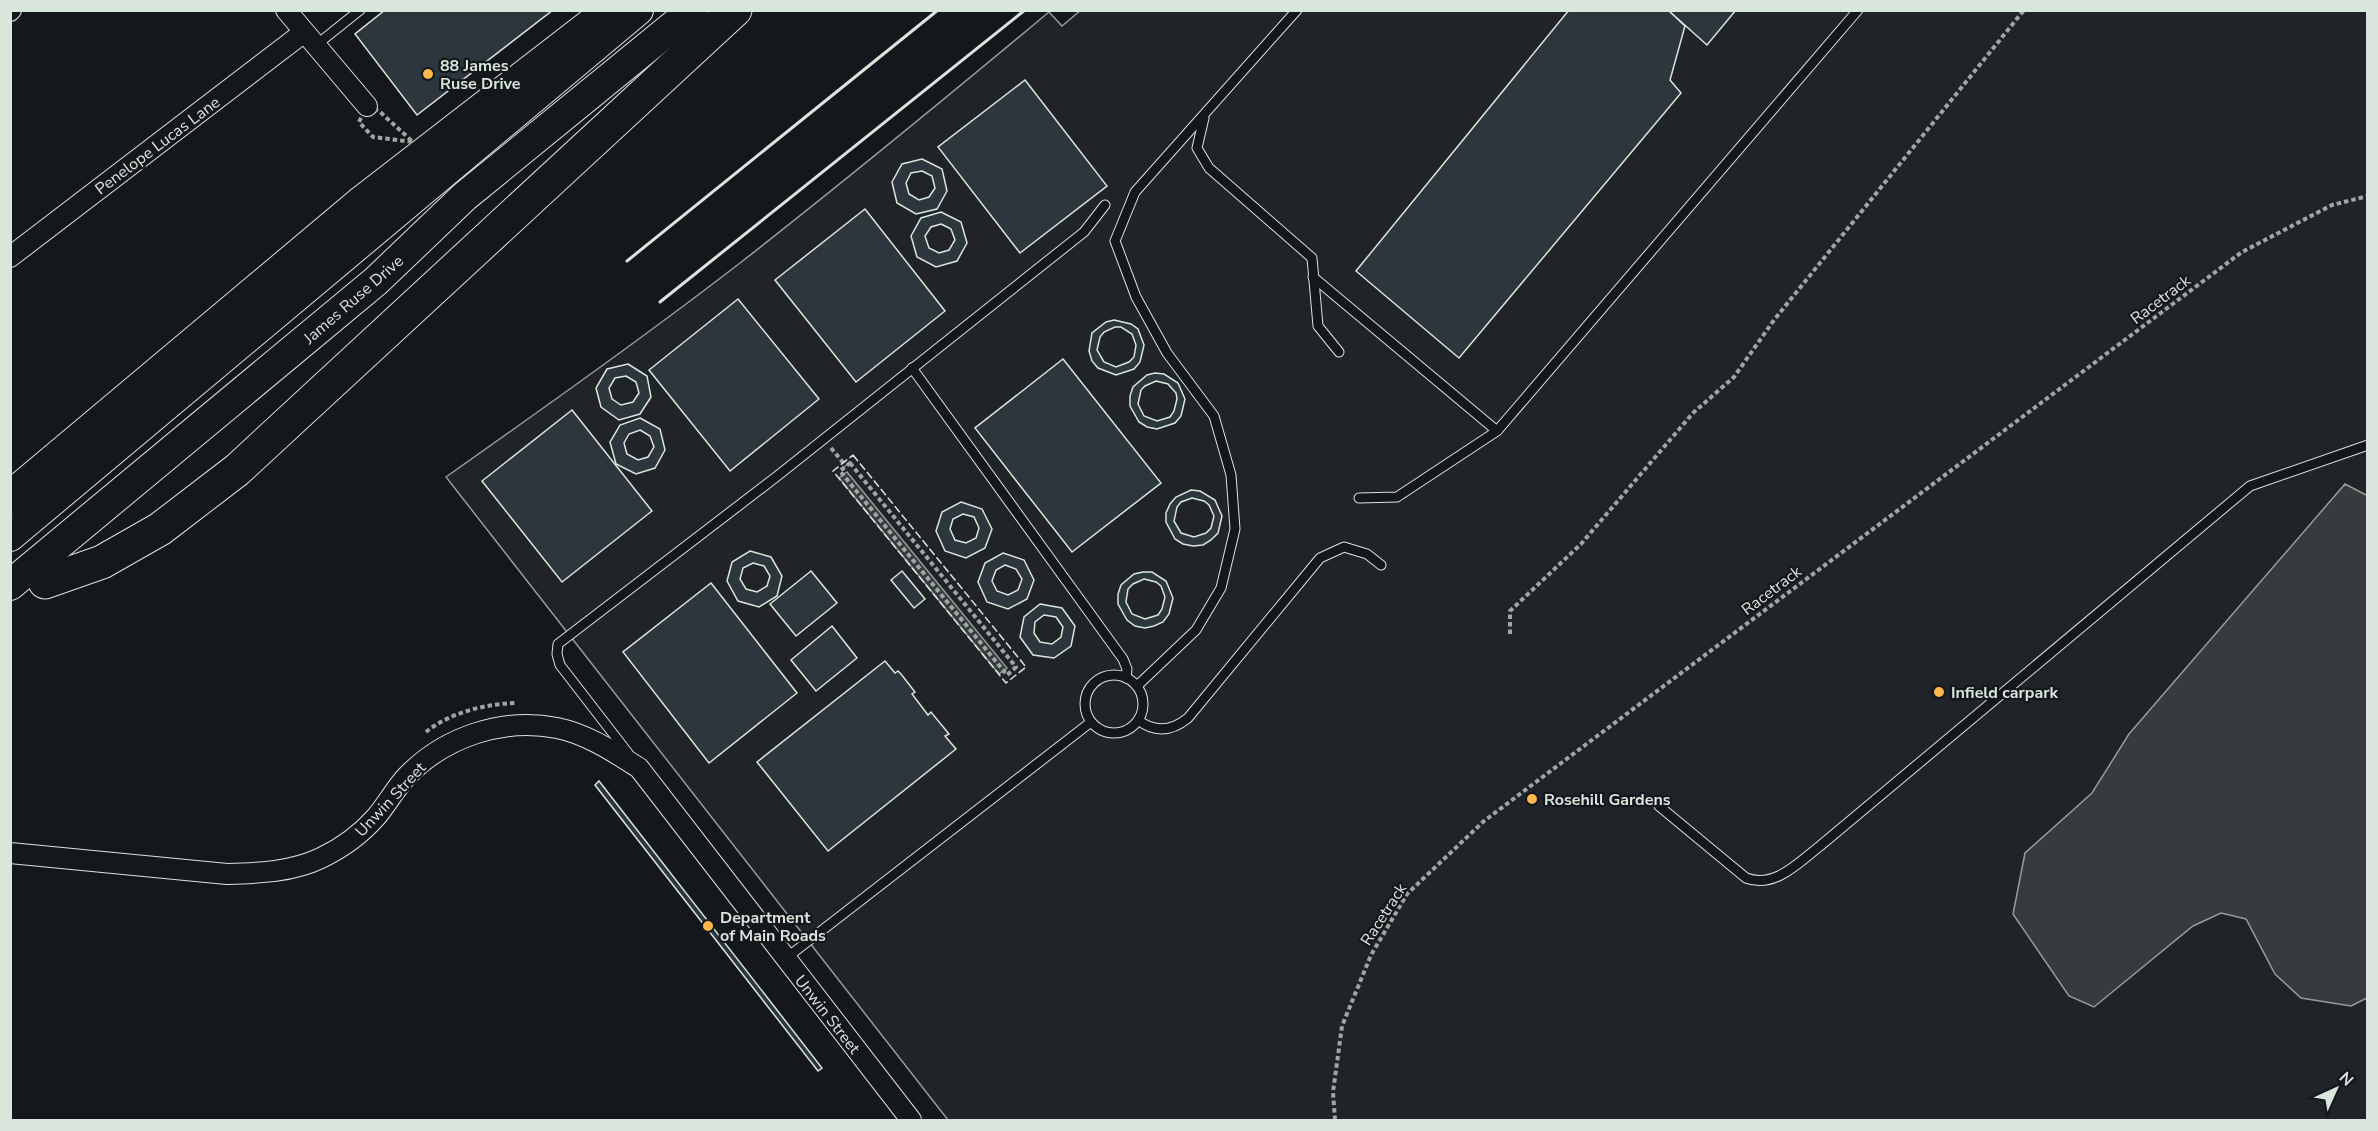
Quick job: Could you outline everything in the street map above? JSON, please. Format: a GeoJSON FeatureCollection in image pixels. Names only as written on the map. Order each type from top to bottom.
{"type":"FeatureCollection","features":[{"type":"Feature","properties":{"kind":"highway"},"geometry":{"type":"LineString","coordinates":[[10,498],[364,201],[611,10]]}},
{"type":"Feature","properties":{"kind":"highway"},"geometry":{"type":"LineString","coordinates":[[45,582],[102,562],[160,530],[237,470],[735,10]]}},
{"type":"Feature","properties":{"kind":"main road"},"geometry":{"type":"LineString","coordinates":[[10,536],[638,10]]}},
{"type":"Feature","properties":{"kind":"main road","name":"James Ruse Drive"},"geometry":{"type":"LineString","coordinates":[[10,585],[376,281],[465,196],[693,10]]}},
{"type":"Feature","properties":{"kind":"street"},"geometry":{"type":"LineString","coordinates":[[286,10],[367,106]]}},
{"type":"Feature","properties":{"kind":"street","name":"Penelope Lucas Lane"},"geometry":{"type":"LineString","coordinates":[[10,257],[309,39]]}},
{"type":"Feature","properties":{"kind":"street","name":"Unwin Street"},"geometry":{"type":"LineString","coordinates":[[10,853],[164,870],[227,874],[263,873],[290,869],[321,858],[360,833],[416,767],[455,742],[487,730],[533,725],[558,728],[609,749],[639,768],[785,960],[911,1120]]}},
{"type":"Feature","properties":{"kind":"lane","name":"Penelope Lucas Lane"},"geometry":{"type":"LineString","coordinates":[[309,39],[360,10]]}},
{"type":"Feature","properties":{"kind":"lane"},"geometry":{"type":"LineString","coordinates":[[1137,686],[1197,630],[1221,588],[1235,529],[1231,475],[1214,416],[1167,353],[1151,325],[1136,297],[1115,241],[1135,192],[1297,10]]}},
{"type":"Feature","properties":{"kind":"lane"},"geometry":{"type":"LineString","coordinates":[[1359,498],[1397,497],[1497,431],[1858,10]]}},
{"type":"Feature","properties":{"kind":"lane"},"geometry":{"type":"LineString","coordinates":[[1204,116],[1197,148],[1209,168],[1312,258],[1318,326],[1338,352]]}},
{"type":"Feature","properties":{"kind":"lane"},"geometry":{"type":"LineString","coordinates":[[639,768],[560,665],[557,654],[558,644],[824,438],[1083,232],[1105,205]]}},
{"type":"Feature","properties":{"kind":"lane"},"geometry":{"type":"LineString","coordinates":[[1313,277],[1497,431]]}},
{"type":"Feature","properties":{"kind":"lane"},"geometry":{"type":"LineString","coordinates":[[912,368],[1123,659],[1127,669],[1126,678]]}},
{"type":"Feature","properties":{"kind":"lane"},"geometry":{"type":"LineString","coordinates":[[1659,806],[1746,879],[1755,881],[1776,878],[1820,846],[2250,486],[2367,445]]}},
{"type":"Feature","properties":{"kind":"lane"},"geometry":{"type":"LineString","coordinates":[[1138,720],[1152,728],[1161,729],[1171,728],[1188,718],[1320,558],[1344,547],[1367,554],[1381,565]]}},
{"type":"Feature","properties":{"kind":"lane"},"geometry":{"type":"LineString","coordinates":[[1106,676],[1126,678],[1137,686],[1143,703],[1138,720],[1132,727],[1115,733],[1106,732],[1091,722],[1085,704],[1087,694],[1092,686],[1106,676]]}},
{"type":"Feature","properties":{"kind":"lane"},"geometry":{"type":"LineString","coordinates":[[785,960],[1091,722]]}},
{"type":"Feature","properties":{"kind":"path"},"geometry":{"type":"LineString","coordinates":[[1510,634],[1510,611],[1581,544],[1693,413],[1734,377],[1774,320],[2024,10]]}},
{"type":"Feature","properties":{"kind":"path"},"geometry":{"type":"LineString","coordinates":[[367,106],[379,111],[413,142],[374,137],[360,122],[367,106]]}},
{"type":"Feature","properties":{"kind":"path","name":"Racetrack"},"geometry":{"type":"LineString","coordinates":[[1335,1120],[1332,1092],[1342,1026],[1371,955],[1407,894],[1484,820],[2242,252],[2332,205],[2367,196]]}},
{"type":"Feature","properties":{"kind":"path"},"geometry":{"type":"LineString","coordinates":[[824,438],[846,466]]}},
{"type":"Feature","properties":{"kind":"path"},"geometry":{"type":"LineString","coordinates":[[850,463],[1016,667],[1007,675],[840,471],[846,466],[850,463]]}},
{"type":"Feature","properties":{"kind":"shaded area","name":"Rosehill Gardens"},"geometry":{"type":"Polygon","coordinates":[[[1081,10],[2367,11],[2367,1120],[948,1120],[446,477],[631,345],[740,263],[896,139],[1049,12],[1062,26],[1081,10]]]}},
{"type":"Feature","properties":{"kind":"shaded area"},"geometry":{"type":"Polygon","coordinates":[[[847,472],[1007,668],[999,674],[839,478],[847,472]]]}},
{"type":"Feature","properties":{"kind":"shaded area"},"geometry":{"type":"Polygon","coordinates":[[[2345,484],[2368,496],[2367,998],[2351,1006],[2301,998],[2275,974],[2246,919],[2221,913],[2193,926],[2094,1007],[2069,996],[2013,914],[2025,853],[2092,793],[2129,734],[2345,484]]]}},
{"type":"Feature","properties":{"kind":"building","name":"88 James Ruse Drive"},"geometry":{"type":"Polygon","coordinates":[[[385,10],[553,10],[417,115],[355,34],[385,10]]]}},
{"type":"Feature","properties":{"kind":"building"},"geometry":{"type":"Polygon","coordinates":[[[1569,10],[1668,10],[1685,26],[1670,80],[1681,93],[1459,358],[1356,271],[1569,10]]]}},
{"type":"Feature","properties":{"kind":"building"},"geometry":{"type":"Polygon","coordinates":[[[1668,10],[1736,10],[1707,45],[1668,10]]]}},
{"type":"Feature","properties":{"kind":"building"},"geometry":{"type":"Polygon","coordinates":[[[1025,80],[1107,186],[1020,253],[938,147],[1025,80]]]}},
{"type":"Feature","properties":{"kind":"building"},"geometry":{"type":"Polygon","coordinates":[[[922,159],[942,169],[947,191],[937,209],[916,214],[897,203],[892,182],[902,164],[922,159]],[[922,171],[911,173],[906,183],[909,194],[919,200],[929,197],[935,188],[932,176],[922,171]]]}},
{"type":"Feature","properties":{"kind":"building"},"geometry":{"type":"Polygon","coordinates":[[[865,209],[945,311],[856,382],[775,280],[865,209]]]}},
{"type":"Feature","properties":{"kind":"building"},"geometry":{"type":"Polygon","coordinates":[[[941,212],[961,222],[967,243],[957,261],[936,267],[917,257],[911,236],[921,218],[941,212]],[[941,224],[931,227],[925,236],[929,248],[939,253],[949,250],[955,240],[951,229],[941,224]]]}},
{"type":"Feature","properties":{"kind":"building"},"geometry":{"type":"Polygon","coordinates":[[[738,299],[819,399],[730,471],[649,370],[738,299]]]}},
{"type":"Feature","properties":{"kind":"building"},"geometry":{"type":"Polygon","coordinates":[[[1114,320],[1131,324],[1138,329],[1144,345],[1140,362],[1134,369],[1116,375],[1098,368],[1092,361],[1089,351],[1092,333],[1106,322],[1114,320]],[[1121,327],[1104,332],[1100,337],[1097,350],[1104,362],[1116,367],[1129,362],[1134,357],[1136,345],[1132,334],[1121,327]]]}},
{"type":"Feature","properties":{"kind":"building"},"geometry":{"type":"Polygon","coordinates":[[[1063,359],[1161,483],[1072,552],[975,428],[1063,359]]]}},
{"type":"Feature","properties":{"kind":"building"},"geometry":{"type":"Polygon","coordinates":[[[628,364],[647,376],[651,397],[640,414],[619,420],[601,407],[596,388],[607,369],[628,364]],[[626,376],[615,378],[609,388],[612,399],[621,405],[633,402],[639,393],[636,382],[626,376]]]}},
{"type":"Feature","properties":{"kind":"building"},"geometry":{"type":"Polygon","coordinates":[[[1164,374],[1178,383],[1185,399],[1181,416],[1175,423],[1157,429],[1139,422],[1130,406],[1130,396],[1133,387],[1147,375],[1164,374]],[[1156,381],[1141,390],[1138,404],[1144,416],[1157,421],[1170,417],[1177,399],[1176,393],[1168,384],[1156,381]]]}},
{"type":"Feature","properties":{"kind":"building"},"geometry":{"type":"Polygon","coordinates":[[[572,410],[652,511],[562,582],[482,481],[572,410]]]}},
{"type":"Feature","properties":{"kind":"building"},"geometry":{"type":"Polygon","coordinates":[[[640,418],[660,429],[665,450],[655,468],[636,474],[616,464],[610,442],[620,425],[640,418]],[[640,430],[629,434],[624,443],[627,454],[638,460],[648,457],[654,447],[650,436],[640,430]]]}},
{"type":"Feature","properties":{"kind":"building"},"geometry":{"type":"Polygon","coordinates":[[[1191,490],[1200,491],[1215,500],[1222,516],[1218,533],[1211,540],[1203,545],[1193,546],[1175,539],[1166,522],[1166,513],[1176,497],[1191,490]],[[1192,498],[1181,502],[1177,507],[1174,521],[1181,533],[1194,537],[1206,533],[1211,528],[1214,516],[1209,505],[1192,498]]]}},
{"type":"Feature","properties":{"kind":"building"},"geometry":{"type":"Polygon","coordinates":[[[961,502],[982,509],[992,529],[985,548],[966,558],[945,551],[936,531],[942,512],[961,502]],[[963,514],[953,519],[950,529],[955,540],[966,543],[976,538],[979,528],[974,517],[963,514]]]}},
{"type":"Feature","properties":{"kind":"building"},"geometry":{"type":"Polygon","coordinates":[[[750,551],[771,557],[782,576],[777,596],[759,607],[738,601],[727,581],[732,562],[750,551]],[[753,563],[743,568],[740,579],[746,589],[757,592],[767,586],[770,576],[764,566],[753,563]]]}},
{"type":"Feature","properties":{"kind":"building"},"geometry":{"type":"Polygon","coordinates":[[[1003,553],[1024,560],[1034,580],[1027,599],[1008,609],[987,602],[978,582],[985,563],[1003,553]],[[1005,565],[996,570],[992,581],[997,591],[1008,595],[1018,590],[1022,579],[1016,569],[1005,565]]]}},
{"type":"Feature","properties":{"kind":"building"},"geometry":{"type":"Polygon","coordinates":[[[811,571],[837,603],[796,636],[770,604],[811,571]]]}},
{"type":"Feature","properties":{"kind":"building"},"geometry":{"type":"Polygon","coordinates":[[[902,571],[925,599],[914,608],[891,580],[902,571]]]}},
{"type":"Feature","properties":{"kind":"building"},"geometry":{"type":"Polygon","coordinates":[[[1152,572],[1166,581],[1173,598],[1169,614],[1163,622],[1145,628],[1135,626],[1127,620],[1118,604],[1118,594],[1121,585],[1134,574],[1152,572]],[[1144,579],[1128,589],[1126,602],[1132,614],[1145,619],[1158,615],[1165,597],[1161,586],[1144,579]]]}},
{"type":"Feature","properties":{"kind":"building"},"geometry":{"type":"Polygon","coordinates":[[[711,583],[797,693],[709,763],[623,652],[711,583]]]}},
{"type":"Feature","properties":{"kind":"building"},"geometry":{"type":"Polygon","coordinates":[[[1040,604],[1062,608],[1075,626],[1071,646],[1054,658],[1033,655],[1020,637],[1024,617],[1040,604]],[[1044,615],[1035,622],[1034,633],[1040,642],[1052,644],[1061,637],[1063,627],[1056,617],[1044,615]]]}},
{"type":"Feature","properties":{"kind":"building"},"geometry":{"type":"Polygon","coordinates":[[[832,626],[857,658],[816,691],[791,660],[832,626]]]}},
{"type":"Feature","properties":{"kind":"building"},"geometry":{"type":"Polygon","coordinates":[[[885,661],[895,673],[898,671],[901,674],[915,692],[912,694],[928,715],[931,712],[949,734],[945,736],[956,749],[828,851],[757,762],[885,661]]]}},
{"type":"Feature","properties":{"kind":"building","name":"Department of Main Roads"},"geometry":{"type":"Polygon","coordinates":[[[599,781],[822,1068],[818,1071],[595,785],[599,781]]]}},
{"type":"Feature","properties":{"kind":"fence"},"geometry":{"type":"LineString","coordinates":[[853,455],[1026,667],[1006,683],[833,471],[853,455]]}},
{"type":"Feature","properties":{"kind":"wall"},"geometry":{"type":"LineString","coordinates":[[627,261],[938,10]]}},
{"type":"Feature","properties":{"kind":"wall"},"geometry":{"type":"LineString","coordinates":[[660,302],[1025,10]]}},
{"type":"Feature","properties":{"kind":"place","name":"88 James Ruse Drive"},"geometry":{"type":"Point","coordinates":[428,74]}},
{"type":"Feature","properties":{"kind":"place","name":"Infield carpark"},"geometry":{"type":"Point","coordinates":[1939,692]}},
{"type":"Feature","properties":{"kind":"place","name":"Rosehill Gardens"},"geometry":{"type":"Point","coordinates":[1532,799]}},
{"type":"Feature","properties":{"kind":"place","name":"Department of Main Roads"},"geometry":{"type":"Point","coordinates":[708,926]}}]}
